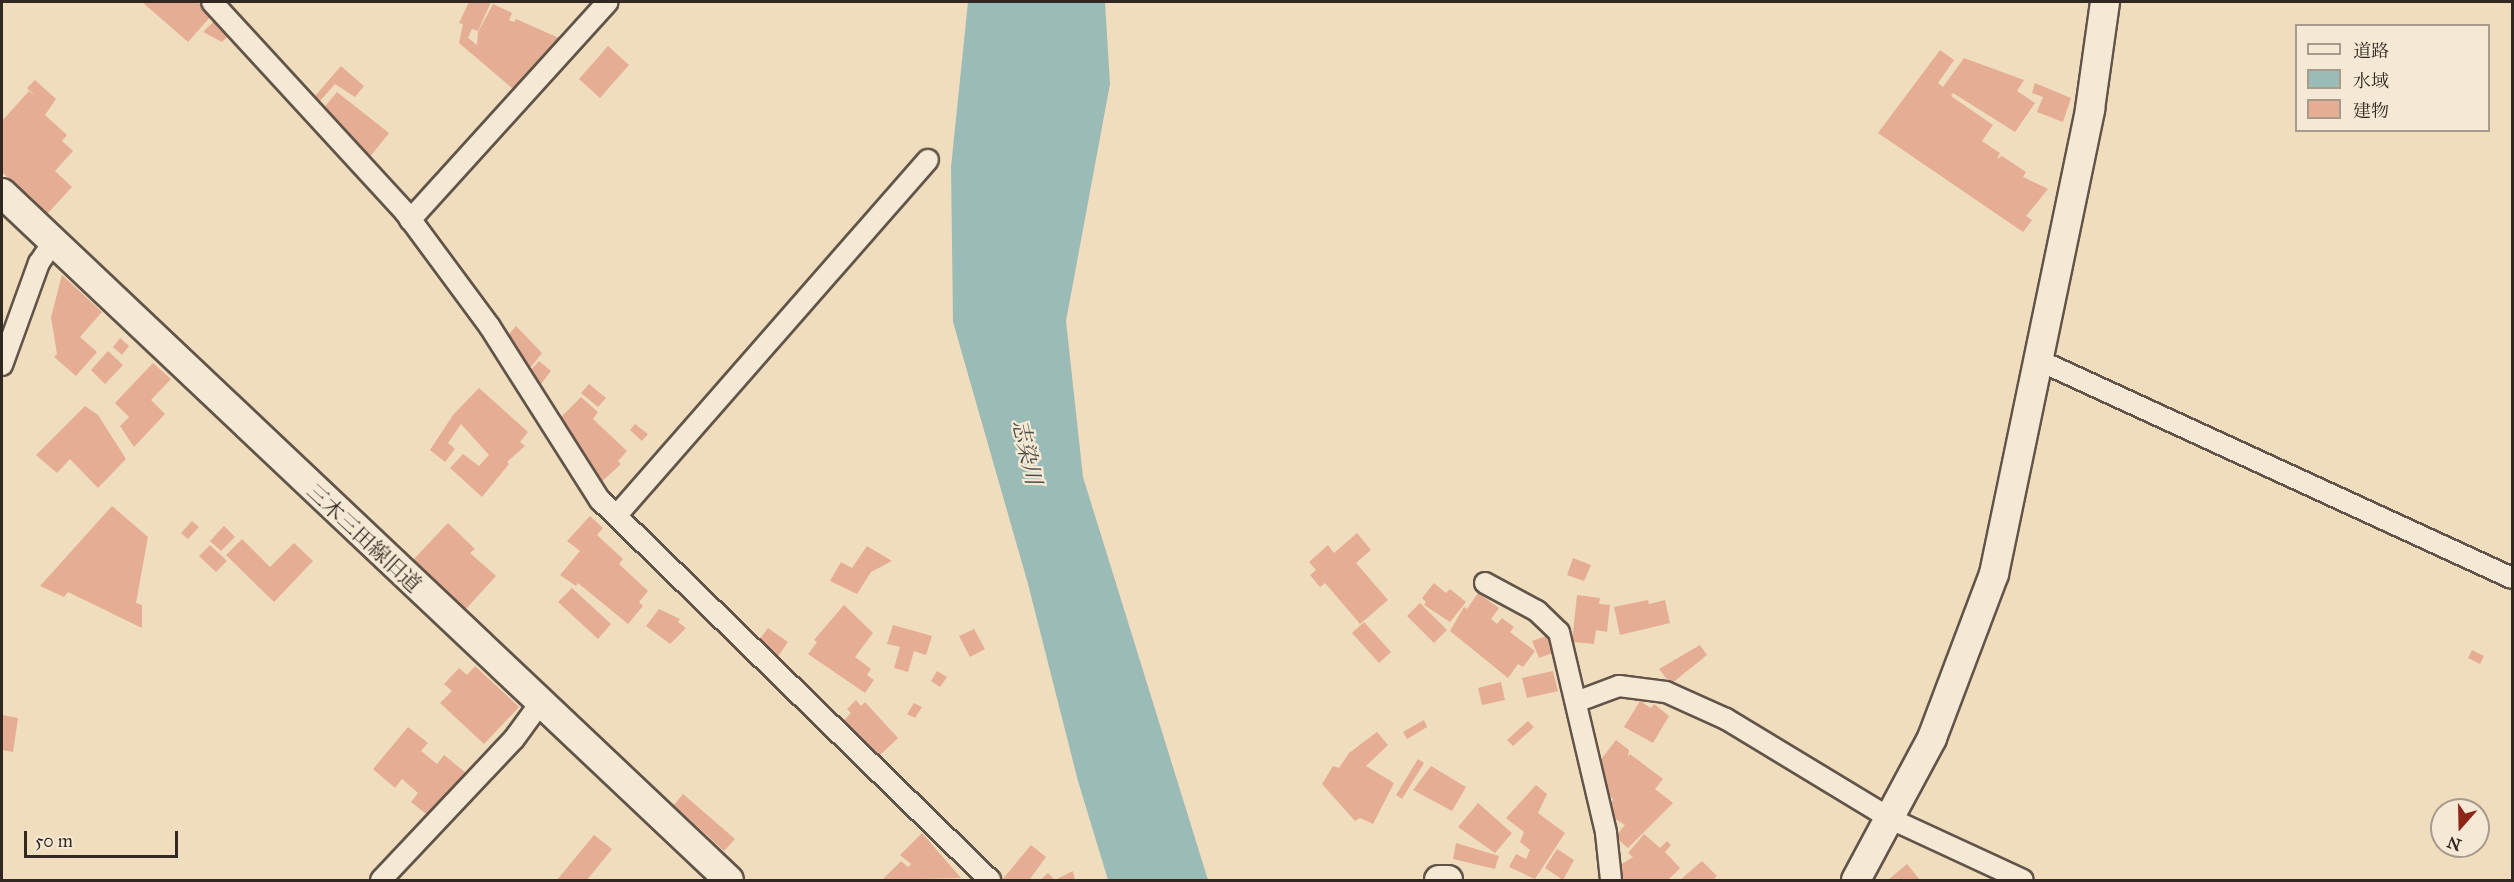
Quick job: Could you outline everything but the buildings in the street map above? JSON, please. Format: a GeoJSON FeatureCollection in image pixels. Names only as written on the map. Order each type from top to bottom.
{"type":"FeatureCollection","features":[{"type":"Feature","properties":{"kind":"street"},"geometry":{"type":"LineString","coordinates":[[212,2],[410,220],[490,327],[600,500],[617,514],[801,701],[990,880]]}},
{"type":"Feature","properties":{"kind":"street"},"geometry":{"type":"LineString","coordinates":[[410,220],[608,2]]}},
{"type":"Feature","properties":{"kind":"street"},"geometry":{"type":"LineString","coordinates":[[1856,880],[1891,819],[1932,738],[1994,574],[2036,359],[2090,108],[2105,2]]}},
{"type":"Feature","properties":{"kind":"street"},"geometry":{"type":"LineString","coordinates":[[617,514],[928,160]]}},
{"type":"Feature","properties":{"kind":"street","name":"三木三田線旧道"},"geometry":{"type":"LineString","coordinates":[[2,193],[729,880]]}},
{"type":"Feature","properties":{"kind":"street"},"geometry":{"type":"LineString","coordinates":[[2,364],[39,263],[53,242]]}},
{"type":"Feature","properties":{"kind":"street"},"geometry":{"type":"LineString","coordinates":[[2036,359],[2512,578]]}},
{"type":"Feature","properties":{"kind":"street"},"geometry":{"type":"LineString","coordinates":[[1485,583],[1537,611],[1559,632],[1606,833],[1611,880]]}},
{"type":"Feature","properties":{"kind":"street"},"geometry":{"type":"LineString","coordinates":[[1576,702],[1618,686],[1665,692],[1726,719],[1891,819],[2023,880]]}},
{"type":"Feature","properties":{"kind":"street"},"geometry":{"type":"LineString","coordinates":[[381,880],[514,739],[541,702]]}},
{"type":"Feature","properties":{"kind":"street"},"geometry":{"type":"LineString","coordinates":[[1439,880],[1448,880]]}},
{"type":"Feature","properties":{"kind":"water","name":"志染川"},"geometry":{"type":"Polygon","coordinates":[[[968,2],[1105,2],[1110,84],[1066,321],[1083,477],[1208,880],[1108,880],[1078,781],[1028,584],[953,322],[951,167],[968,2]]]}}]}
